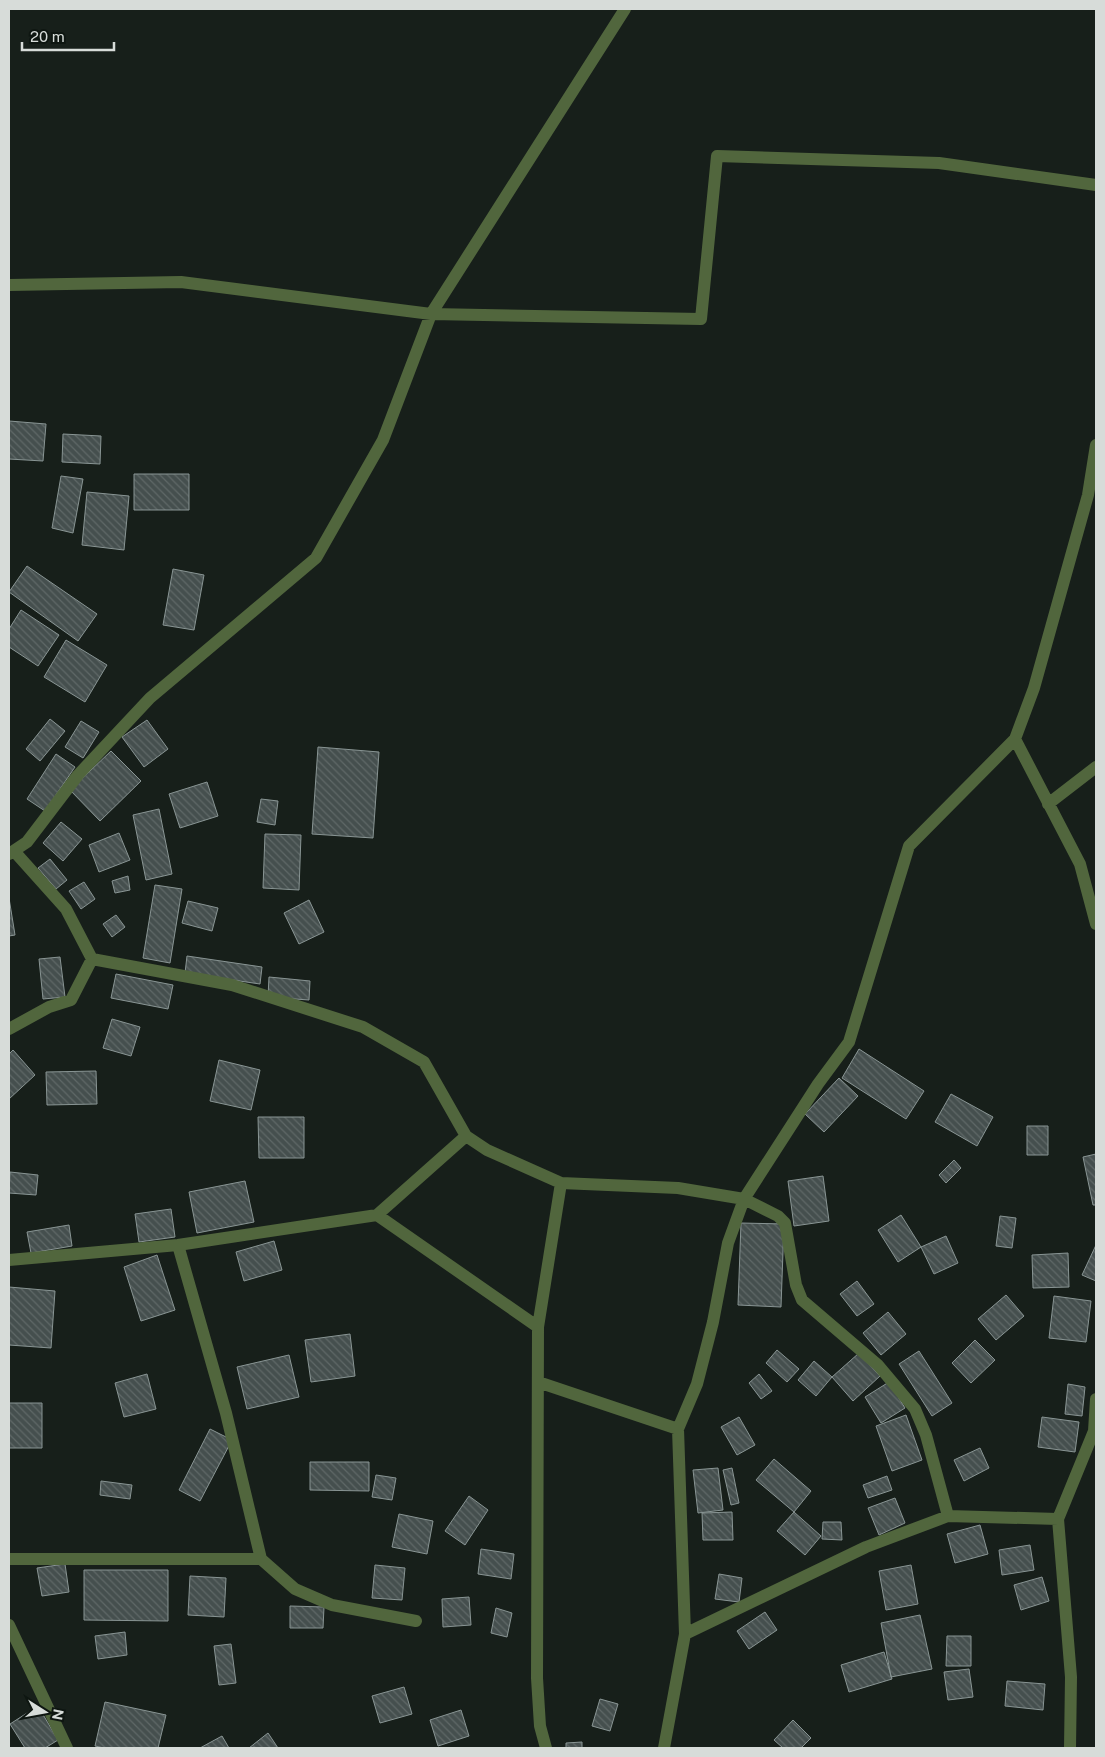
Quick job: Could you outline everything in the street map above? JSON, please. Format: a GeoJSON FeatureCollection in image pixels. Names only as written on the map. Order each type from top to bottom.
{"type":"FeatureCollection","features":[{"type":"Feature","properties":{"kind":"street"},"geometry":{"type":"LineString","coordinates":[[92,959],[66,909],[11,852],[27,842],[78,775],[150,698],[316,558],[383,440],[431,314],[625,9]]}},
{"type":"Feature","properties":{"kind":"street"},"geometry":{"type":"LineString","coordinates":[[9,285],[181,282],[431,314],[701,319],[717,156],[939,163],[1096,185]]}},
{"type":"Feature","properties":{"kind":"street"},"geometry":{"type":"LineString","coordinates":[[664,1748],[684,1634],[678,1429],[696,1384],[713,1322],[728,1243],[744,1199],[818,1084],[849,1042],[909,846],[1015,739],[1034,688],[1088,495],[1096,445]]}},
{"type":"Feature","properties":{"kind":"street"},"geometry":{"type":"LineString","coordinates":[[1015,739],[1080,864],[1096,924]]}},
{"type":"Feature","properties":{"kind":"street"},"geometry":{"type":"LineString","coordinates":[[1048,804],[1096,768]]}},
{"type":"Feature","properties":{"kind":"street"},"geometry":{"type":"LineString","coordinates":[[9,1029],[49,1007],[71,1000],[92,959]]}},
{"type":"Feature","properties":{"kind":"street"},"geometry":{"type":"LineString","coordinates":[[92,959],[232,985],[363,1027],[424,1062],[466,1136],[487,1150],[561,1184],[678,1188],[744,1199],[778,1216],[785,1224],[796,1285],[802,1300],[878,1365],[914,1409],[926,1435],[948,1516]]}},
{"type":"Feature","properties":{"kind":"street"},"geometry":{"type":"LineString","coordinates":[[9,1260],[178,1245],[352,1221],[377,1215],[466,1136]]}},
{"type":"Feature","properties":{"kind":"street"},"geometry":{"type":"LineString","coordinates":[[546,1748],[540,1726],[537,1678],[538,1327],[561,1184]]}},
{"type":"Feature","properties":{"kind":"street"},"geometry":{"type":"LineString","coordinates":[[377,1215],[538,1327]]}},
{"type":"Feature","properties":{"kind":"street"},"geometry":{"type":"LineString","coordinates":[[178,1245],[226,1413],[261,1559],[295,1589],[332,1605],[416,1621]]}},
{"type":"Feature","properties":{"kind":"street"},"geometry":{"type":"LineString","coordinates":[[538,1382],[678,1429]]}},
{"type":"Feature","properties":{"kind":"street"},"geometry":{"type":"LineString","coordinates":[[1070,1748],[1071,1677],[1058,1519],[1094,1431],[1096,1399]]}},
{"type":"Feature","properties":{"kind":"street"},"geometry":{"type":"LineString","coordinates":[[684,1634],[866,1547],[948,1516],[1058,1519]]}},
{"type":"Feature","properties":{"kind":"street"},"geometry":{"type":"LineString","coordinates":[[9,1559],[261,1559]]}},
{"type":"Feature","properties":{"kind":"street"},"geometry":{"type":"LineString","coordinates":[[9,1625],[67,1748]]}},
{"type":"Feature","properties":{"kind":"building"},"geometry":{"type":"Polygon","coordinates":[[[9,421],[46,424],[43,461],[9,459],[9,421]]]}},
{"type":"Feature","properties":{"kind":"building"},"geometry":{"type":"Polygon","coordinates":[[[63,434],[101,436],[100,464],[62,462],[63,434]]]}},
{"type":"Feature","properties":{"kind":"building"},"geometry":{"type":"Polygon","coordinates":[[[134,474],[189,474],[189,510],[134,510],[134,474]]]}},
{"type":"Feature","properties":{"kind":"building"},"geometry":{"type":"Polygon","coordinates":[[[61,476],[83,479],[73,533],[52,528],[61,476]]]}},
{"type":"Feature","properties":{"kind":"building"},"geometry":{"type":"Polygon","coordinates":[[[87,492],[129,496],[124,550],[82,545],[87,492]]]}},
{"type":"Feature","properties":{"kind":"building"},"geometry":{"type":"Polygon","coordinates":[[[27,566],[97,614],[78,641],[9,592],[27,566]]]}},
{"type":"Feature","properties":{"kind":"building"},"geometry":{"type":"Polygon","coordinates":[[[173,569],[204,575],[194,630],[163,625],[173,569]]]}},
{"type":"Feature","properties":{"kind":"building"},"geometry":{"type":"Polygon","coordinates":[[[21,610],[59,635],[38,666],[9,647],[9,629],[21,610]]]}},
{"type":"Feature","properties":{"kind":"building"},"geometry":{"type":"Polygon","coordinates":[[[66,640],[107,665],[85,702],[44,677],[66,640]]]}},
{"type":"Feature","properties":{"kind":"building"},"geometry":{"type":"Polygon","coordinates":[[[50,719],[65,731],[40,761],[26,749],[50,719]]]}},
{"type":"Feature","properties":{"kind":"building"},"geometry":{"type":"Polygon","coordinates":[[[147,720],[168,749],[144,767],[122,737],[147,720]]]}},
{"type":"Feature","properties":{"kind":"building"},"geometry":{"type":"Polygon","coordinates":[[[81,721],[99,732],[83,758],[65,747],[81,721]]]}},
{"type":"Feature","properties":{"kind":"building"},"geometry":{"type":"Polygon","coordinates":[[[318,747],[379,752],[373,838],[312,834],[318,747]]]}},
{"type":"Feature","properties":{"kind":"building"},"geometry":{"type":"Polygon","coordinates":[[[111,751],[141,781],[100,821],[70,790],[111,751]]]}},
{"type":"Feature","properties":{"kind":"building"},"geometry":{"type":"Polygon","coordinates":[[[56,754],[75,767],[45,811],[27,799],[56,754]]]}},
{"type":"Feature","properties":{"kind":"building"},"geometry":{"type":"Polygon","coordinates":[[[207,782],[218,816],[180,828],[169,794],[207,782]]]}},
{"type":"Feature","properties":{"kind":"building"},"geometry":{"type":"Polygon","coordinates":[[[261,799],[278,801],[275,825],[257,822],[261,799]]]}},
{"type":"Feature","properties":{"kind":"building"},"geometry":{"type":"Polygon","coordinates":[[[159,809],[172,874],[146,880],[133,815],[159,809]]]}},
{"type":"Feature","properties":{"kind":"building"},"geometry":{"type":"Polygon","coordinates":[[[61,822],[82,839],[63,861],[43,843],[61,822]]]}},
{"type":"Feature","properties":{"kind":"building"},"geometry":{"type":"Polygon","coordinates":[[[119,833],[130,860],[99,872],[89,845],[119,833]]]}},
{"type":"Feature","properties":{"kind":"building"},"geometry":{"type":"Polygon","coordinates":[[[265,834],[301,835],[299,890],[263,888],[265,834]]]}},
{"type":"Feature","properties":{"kind":"building"},"geometry":{"type":"Polygon","coordinates":[[[50,859],[67,880],[56,889],[38,868],[50,859]]]}},
{"type":"Feature","properties":{"kind":"building"},"geometry":{"type":"Polygon","coordinates":[[[128,876],[130,890],[115,893],[112,881],[128,876]]]}},
{"type":"Feature","properties":{"kind":"building"},"geometry":{"type":"Polygon","coordinates":[[[84,882],[95,899],[81,909],[69,891],[84,882]]]}},
{"type":"Feature","properties":{"kind":"building"},"geometry":{"type":"Polygon","coordinates":[[[155,885],[182,889],[170,963],[143,958],[155,885]]]}},
{"type":"Feature","properties":{"kind":"building"},"geometry":{"type":"Polygon","coordinates":[[[9,898],[15,935],[9,936],[9,898]]]}},
{"type":"Feature","properties":{"kind":"building"},"geometry":{"type":"Polygon","coordinates":[[[309,900],[324,932],[299,944],[284,913],[309,900]]]}},
{"type":"Feature","properties":{"kind":"building"},"geometry":{"type":"Polygon","coordinates":[[[188,901],[218,908],[212,931],[182,923],[188,901]]]}},
{"type":"Feature","properties":{"kind":"building"},"geometry":{"type":"Polygon","coordinates":[[[116,915],[125,927],[112,937],[103,924],[116,915]]]}},
{"type":"Feature","properties":{"kind":"building"},"geometry":{"type":"Polygon","coordinates":[[[187,956],[262,967],[260,984],[185,973],[187,956]]]}},
{"type":"Feature","properties":{"kind":"building"},"geometry":{"type":"Polygon","coordinates":[[[60,957],[65,997],[43,999],[39,959],[60,957]]]}},
{"type":"Feature","properties":{"kind":"building"},"geometry":{"type":"Polygon","coordinates":[[[116,974],[173,985],[168,1009],[111,998],[116,974]]]}},
{"type":"Feature","properties":{"kind":"building"},"geometry":{"type":"Polygon","coordinates":[[[269,977],[310,981],[309,1000],[268,997],[269,977]]]}},
{"type":"Feature","properties":{"kind":"building"},"geometry":{"type":"Polygon","coordinates":[[[112,1019],[140,1027],[131,1056],[103,1048],[112,1019]]]}},
{"type":"Feature","properties":{"kind":"building"},"geometry":{"type":"Polygon","coordinates":[[[859,1049],[924,1091],[906,1119],[842,1078],[859,1049]]]}},
{"type":"Feature","properties":{"kind":"building"},"geometry":{"type":"Polygon","coordinates":[[[13,1050],[35,1075],[9,1099],[9,1054],[13,1050]]]}},
{"type":"Feature","properties":{"kind":"building"},"geometry":{"type":"Polygon","coordinates":[[[219,1060],[260,1070],[251,1110],[210,1101],[219,1060]]]}},
{"type":"Feature","properties":{"kind":"building"},"geometry":{"type":"Polygon","coordinates":[[[96,1071],[97,1104],[47,1105],[46,1072],[96,1071]]]}},
{"type":"Feature","properties":{"kind":"building"},"geometry":{"type":"Polygon","coordinates":[[[839,1078],[858,1096],[824,1132],[805,1114],[839,1078]]]}},
{"type":"Feature","properties":{"kind":"building"},"geometry":{"type":"Polygon","coordinates":[[[951,1094],[993,1117],[977,1146],[935,1122],[951,1094]]]}},
{"type":"Feature","properties":{"kind":"building"},"geometry":{"type":"Polygon","coordinates":[[[258,1117],[304,1117],[304,1158],[259,1158],[258,1117]]]}},
{"type":"Feature","properties":{"kind":"building"},"geometry":{"type":"Polygon","coordinates":[[[1027,1126],[1048,1126],[1048,1155],[1027,1155],[1027,1126]]]}},
{"type":"Feature","properties":{"kind":"building"},"geometry":{"type":"Polygon","coordinates":[[[1096,1154],[1096,1205],[1093,1205],[1083,1157],[1096,1154]]]}},
{"type":"Feature","properties":{"kind":"building"},"geometry":{"type":"Polygon","coordinates":[[[954,1160],[961,1168],[946,1183],[939,1175],[954,1160]]]}},
{"type":"Feature","properties":{"kind":"building"},"geometry":{"type":"Polygon","coordinates":[[[10,1172],[38,1175],[36,1195],[9,1193],[10,1172]]]}},
{"type":"Feature","properties":{"kind":"building"},"geometry":{"type":"Polygon","coordinates":[[[823,1176],[829,1221],[794,1226],[788,1181],[823,1176]]]}},
{"type":"Feature","properties":{"kind":"building"},"geometry":{"type":"Polygon","coordinates":[[[245,1181],[254,1222],[197,1233],[189,1192],[245,1181]]]}},
{"type":"Feature","properties":{"kind":"building"},"geometry":{"type":"Polygon","coordinates":[[[171,1209],[175,1237],[139,1242],[135,1214],[171,1209]]]}},
{"type":"Feature","properties":{"kind":"building"},"geometry":{"type":"Polygon","coordinates":[[[901,1215],[921,1247],[898,1262],[878,1230],[901,1215]]]}},
{"type":"Feature","properties":{"kind":"building"},"geometry":{"type":"Polygon","coordinates":[[[1000,1216],[1016,1218],[1012,1248],[996,1246],[1000,1216]]]}},
{"type":"Feature","properties":{"kind":"building"},"geometry":{"type":"Polygon","coordinates":[[[741,1223],[784,1224],[781,1307],[738,1305],[741,1223]]]}},
{"type":"Feature","properties":{"kind":"building"},"geometry":{"type":"Polygon","coordinates":[[[69,1225],[72,1246],[31,1253],[27,1232],[69,1225]]]}},
{"type":"Feature","properties":{"kind":"building"},"geometry":{"type":"Polygon","coordinates":[[[946,1236],[958,1263],[934,1274],[921,1247],[946,1236]]]}},
{"type":"Feature","properties":{"kind":"building"},"geometry":{"type":"Polygon","coordinates":[[[274,1241],[282,1270],[244,1281],[236,1252],[274,1241]]]}},
{"type":"Feature","properties":{"kind":"building"},"geometry":{"type":"Polygon","coordinates":[[[1096,1245],[1096,1281],[1082,1275],[1096,1245]]]}},
{"type":"Feature","properties":{"kind":"building"},"geometry":{"type":"Polygon","coordinates":[[[1068,1253],[1069,1287],[1033,1288],[1032,1255],[1068,1253]]]}},
{"type":"Feature","properties":{"kind":"building"},"geometry":{"type":"Polygon","coordinates":[[[157,1255],[175,1310],[141,1321],[124,1267],[157,1255]]]}},
{"type":"Feature","properties":{"kind":"building"},"geometry":{"type":"Polygon","coordinates":[[[857,1281],[874,1304],[857,1316],[840,1294],[857,1281]]]}},
{"type":"Feature","properties":{"kind":"building"},"geometry":{"type":"Polygon","coordinates":[[[9,1287],[55,1291],[51,1348],[9,1345],[9,1287]]]}},
{"type":"Feature","properties":{"kind":"building"},"geometry":{"type":"Polygon","coordinates":[[[1006,1295],[1024,1316],[996,1340],[978,1319],[1006,1295]]]}},
{"type":"Feature","properties":{"kind":"building"},"geometry":{"type":"Polygon","coordinates":[[[1054,1296],[1091,1301],[1086,1342],[1049,1338],[1054,1296]]]}},
{"type":"Feature","properties":{"kind":"building"},"geometry":{"type":"Polygon","coordinates":[[[888,1312],[906,1334],[881,1355],[863,1333],[888,1312]]]}},
{"type":"Feature","properties":{"kind":"building"},"geometry":{"type":"Polygon","coordinates":[[[350,1334],[355,1376],[311,1382],[305,1340],[350,1334]]]}},
{"type":"Feature","properties":{"kind":"building"},"geometry":{"type":"Polygon","coordinates":[[[975,1340],[995,1360],[971,1383],[952,1363],[975,1340]]]}},
{"type":"Feature","properties":{"kind":"building"},"geometry":{"type":"Polygon","coordinates":[[[777,1350],[799,1369],[787,1382],[766,1363],[777,1350]]]}},
{"type":"Feature","properties":{"kind":"building"},"geometry":{"type":"Polygon","coordinates":[[[919,1351],[952,1403],[932,1416],[899,1364],[919,1351]]]}},
{"type":"Feature","properties":{"kind":"building"},"geometry":{"type":"Polygon","coordinates":[[[859,1353],[880,1376],[853,1401],[832,1377],[859,1353]]]}},
{"type":"Feature","properties":{"kind":"building"},"geometry":{"type":"Polygon","coordinates":[[[289,1355],[299,1397],[247,1409],[237,1367],[289,1355]]]}},
{"type":"Feature","properties":{"kind":"building"},"geometry":{"type":"Polygon","coordinates":[[[814,1361],[832,1377],[816,1396],[798,1380],[814,1361]]]}},
{"type":"Feature","properties":{"kind":"building"},"geometry":{"type":"Polygon","coordinates":[[[147,1374],[156,1409],[124,1417],[115,1383],[147,1374]]]}},
{"type":"Feature","properties":{"kind":"building"},"geometry":{"type":"Polygon","coordinates":[[[759,1374],[772,1391],[761,1399],[749,1383],[759,1374]]]}},
{"type":"Feature","properties":{"kind":"building"},"geometry":{"type":"Polygon","coordinates":[[[889,1382],[905,1408],[881,1423],[865,1397],[889,1382]]]}},
{"type":"Feature","properties":{"kind":"building"},"geometry":{"type":"Polygon","coordinates":[[[1068,1384],[1085,1387],[1082,1416],[1065,1414],[1068,1384]]]}},
{"type":"Feature","properties":{"kind":"building"},"geometry":{"type":"Polygon","coordinates":[[[9,1403],[42,1403],[42,1448],[9,1448],[9,1403]]]}},
{"type":"Feature","properties":{"kind":"building"},"geometry":{"type":"Polygon","coordinates":[[[906,1415],[922,1460],[892,1471],[876,1426],[906,1415]]]}},
{"type":"Feature","properties":{"kind":"building"},"geometry":{"type":"Polygon","coordinates":[[[739,1417],[755,1445],[737,1455],[721,1427],[739,1417]]]}},
{"type":"Feature","properties":{"kind":"building"},"geometry":{"type":"Polygon","coordinates":[[[1042,1417],[1079,1422],[1075,1452],[1038,1447],[1042,1417]]]}},
{"type":"Feature","properties":{"kind":"building"},"geometry":{"type":"Polygon","coordinates":[[[210,1429],[232,1440],[200,1501],[179,1490],[210,1429]]]}},
{"type":"Feature","properties":{"kind":"building"},"geometry":{"type":"Polygon","coordinates":[[[980,1448],[989,1468],[964,1481],[954,1460],[980,1448]]]}},
{"type":"Feature","properties":{"kind":"building"},"geometry":{"type":"Polygon","coordinates":[[[774,1459],[811,1491],[794,1512],[756,1480],[774,1459]]]}},
{"type":"Feature","properties":{"kind":"building"},"geometry":{"type":"Polygon","coordinates":[[[310,1462],[369,1462],[369,1491],[310,1490],[310,1462]]]}},
{"type":"Feature","properties":{"kind":"building"},"geometry":{"type":"Polygon","coordinates":[[[718,1468],[723,1510],[698,1513],[693,1470],[718,1468]]]}},
{"type":"Feature","properties":{"kind":"building"},"geometry":{"type":"Polygon","coordinates":[[[732,1468],[739,1503],[731,1505],[723,1470],[732,1468]]]}},
{"type":"Feature","properties":{"kind":"building"},"geometry":{"type":"Polygon","coordinates":[[[376,1475],[396,1478],[392,1500],[372,1497],[376,1475]]]}},
{"type":"Feature","properties":{"kind":"building"},"geometry":{"type":"Polygon","coordinates":[[[887,1476],[892,1490],[868,1498],[863,1485],[887,1476]]]}},
{"type":"Feature","properties":{"kind":"building"},"geometry":{"type":"Polygon","coordinates":[[[101,1481],[132,1485],[130,1499],[100,1495],[101,1481]]]}},
{"type":"Feature","properties":{"kind":"building"},"geometry":{"type":"Polygon","coordinates":[[[469,1496],[488,1510],[465,1545],[445,1531],[469,1496]]]}},
{"type":"Feature","properties":{"kind":"building"},"geometry":{"type":"Polygon","coordinates":[[[895,1498],[905,1523],[879,1535],[868,1508],[895,1498]]]}},
{"type":"Feature","properties":{"kind":"building"},"geometry":{"type":"Polygon","coordinates":[[[732,1512],[733,1540],[703,1540],[702,1513],[732,1512]]]}},
{"type":"Feature","properties":{"kind":"building"},"geometry":{"type":"Polygon","coordinates":[[[794,1512],[821,1536],[805,1555],[777,1531],[794,1512]]]}},
{"type":"Feature","properties":{"kind":"building"},"geometry":{"type":"Polygon","coordinates":[[[399,1514],[433,1521],[427,1554],[392,1547],[399,1514]]]}},
{"type":"Feature","properties":{"kind":"building"},"geometry":{"type":"Polygon","coordinates":[[[823,1522],[841,1522],[842,1540],[822,1539],[823,1522]]]}},
{"type":"Feature","properties":{"kind":"building"},"geometry":{"type":"Polygon","coordinates":[[[980,1525],[988,1554],[955,1563],[947,1534],[980,1525]]]}},
{"type":"Feature","properties":{"kind":"building"},"geometry":{"type":"Polygon","coordinates":[[[1030,1545],[1034,1570],[1002,1575],[999,1550],[1030,1545]]]}},
{"type":"Feature","properties":{"kind":"building"},"geometry":{"type":"Polygon","coordinates":[[[481,1549],[514,1554],[511,1579],[478,1574],[481,1549]]]}},
{"type":"Feature","properties":{"kind":"building"},"geometry":{"type":"Polygon","coordinates":[[[65,1564],[69,1592],[42,1596],[37,1568],[65,1564]]]}},
{"type":"Feature","properties":{"kind":"building"},"geometry":{"type":"Polygon","coordinates":[[[375,1565],[405,1568],[402,1600],[372,1598],[375,1565]]]}},
{"type":"Feature","properties":{"kind":"building"},"geometry":{"type":"Polygon","coordinates":[[[911,1565],[918,1604],[886,1610],[879,1571],[911,1565]]]}},
{"type":"Feature","properties":{"kind":"building"},"geometry":{"type":"Polygon","coordinates":[[[84,1570],[168,1570],[168,1621],[84,1620],[84,1570]]]}},
{"type":"Feature","properties":{"kind":"building"},"geometry":{"type":"Polygon","coordinates":[[[719,1574],[742,1578],[739,1602],[715,1599],[719,1574]]]}},
{"type":"Feature","properties":{"kind":"building"},"geometry":{"type":"Polygon","coordinates":[[[190,1576],[226,1578],[224,1617],[188,1615],[190,1576]]]}},
{"type":"Feature","properties":{"kind":"building"},"geometry":{"type":"Polygon","coordinates":[[[1042,1577],[1049,1601],[1021,1610],[1014,1585],[1042,1577]]]}},
{"type":"Feature","properties":{"kind":"building"},"geometry":{"type":"Polygon","coordinates":[[[469,1597],[471,1625],[443,1627],[442,1599],[469,1597]]]}},
{"type":"Feature","properties":{"kind":"building"},"geometry":{"type":"Polygon","coordinates":[[[290,1606],[324,1607],[323,1628],[290,1628],[290,1606]]]}},
{"type":"Feature","properties":{"kind":"building"},"geometry":{"type":"Polygon","coordinates":[[[496,1608],[512,1613],[507,1637],[491,1633],[496,1608]]]}},
{"type":"Feature","properties":{"kind":"building"},"geometry":{"type":"Polygon","coordinates":[[[765,1612],[777,1630],[749,1649],[737,1631],[765,1612]]]}},
{"type":"Feature","properties":{"kind":"building"},"geometry":{"type":"Polygon","coordinates":[[[920,1615],[932,1669],[891,1677],[881,1623],[920,1615]]]}},
{"type":"Feature","properties":{"kind":"building"},"geometry":{"type":"Polygon","coordinates":[[[125,1632],[127,1655],[98,1659],[95,1636],[125,1632]]]}},
{"type":"Feature","properties":{"kind":"building"},"geometry":{"type":"Polygon","coordinates":[[[947,1636],[971,1636],[971,1666],[946,1666],[947,1636]]]}},
{"type":"Feature","properties":{"kind":"building"},"geometry":{"type":"Polygon","coordinates":[[[231,1644],[236,1683],[219,1685],[214,1646],[231,1644]]]}},
{"type":"Feature","properties":{"kind":"building"},"geometry":{"type":"Polygon","coordinates":[[[884,1652],[892,1679],[849,1692],[841,1665],[884,1652]]]}},
{"type":"Feature","properties":{"kind":"building"},"geometry":{"type":"Polygon","coordinates":[[[969,1669],[973,1697],[948,1700],[944,1672],[969,1669]]]}},
{"type":"Feature","properties":{"kind":"building"},"geometry":{"type":"Polygon","coordinates":[[[1007,1681],[1045,1684],[1043,1710],[1005,1706],[1007,1681]]]}},
{"type":"Feature","properties":{"kind":"building"},"geometry":{"type":"Polygon","coordinates":[[[404,1687],[412,1714],[380,1723],[372,1696],[404,1687]]]}},
{"type":"Feature","properties":{"kind":"building"},"geometry":{"type":"Polygon","coordinates":[[[600,1699],[618,1704],[610,1731],[592,1726],[600,1699]]]}},
{"type":"Feature","properties":{"kind":"building"},"geometry":{"type":"Polygon","coordinates":[[[105,1702],[166,1715],[158,1748],[104,1748],[95,1746],[105,1702]]]}},
{"type":"Feature","properties":{"kind":"building"},"geometry":{"type":"Polygon","coordinates":[[[38,1706],[58,1740],[45,1748],[25,1748],[10,1724],[38,1706]]]}},
{"type":"Feature","properties":{"kind":"building"},"geometry":{"type":"Polygon","coordinates":[[[461,1710],[469,1736],[438,1746],[430,1720],[461,1710]]]}},
{"type":"Feature","properties":{"kind":"building"},"geometry":{"type":"Polygon","coordinates":[[[793,1720],[811,1738],[801,1748],[783,1748],[774,1740],[793,1720]]]}},
{"type":"Feature","properties":{"kind":"building"},"geometry":{"type":"Polygon","coordinates":[[[268,1733],[278,1748],[249,1748],[268,1733]]]}},
{"type":"Feature","properties":{"kind":"building"},"geometry":{"type":"Polygon","coordinates":[[[222,1736],[229,1748],[200,1748],[222,1736]]]}},
{"type":"Feature","properties":{"kind":"building"},"geometry":{"type":"Polygon","coordinates":[[[582,1742],[582,1748],[566,1748],[566,1743],[582,1742]]]}}]}
